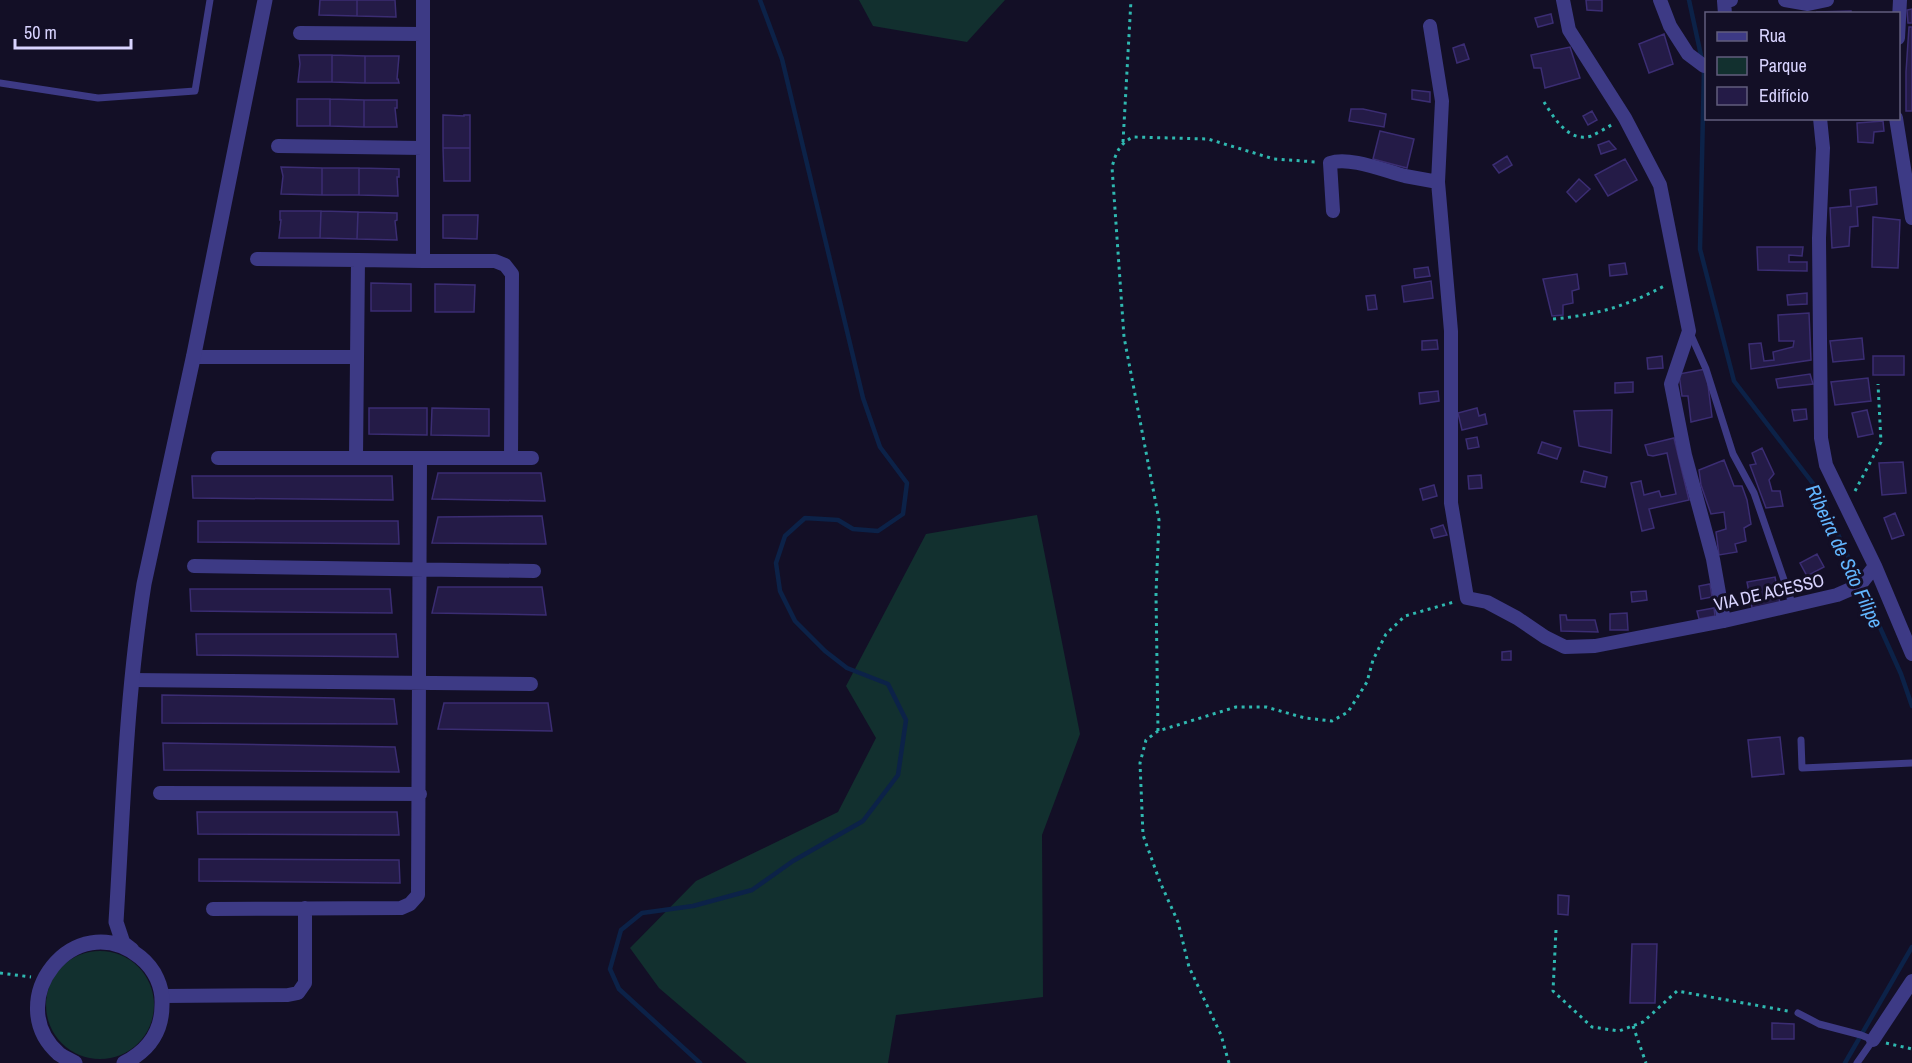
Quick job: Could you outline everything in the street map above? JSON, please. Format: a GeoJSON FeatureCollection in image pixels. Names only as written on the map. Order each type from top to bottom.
{"type":"FeatureCollection","features":[{"type":"Feature","properties":{"kind":"street"},"geometry":{"type":"LineString","coordinates":[[124,1063],[137,1057],[153,1040],[162,1019],[163,996],[157,978],[147,962],[123,943],[116,922],[132,680],[144,584],[193,357],[265,0]]}},
{"type":"Feature","properties":{"kind":"street"},"geometry":{"type":"LineString","coordinates":[[423,0],[423,261]]}},
{"type":"Feature","properties":{"kind":"street"},"geometry":{"type":"LineString","coordinates":[[1563,0],[1569,30],[1625,118],[1660,185],[1689,331],[1671,384],[1685,455],[1713,559],[1724,621]]}},
{"type":"Feature","properties":{"kind":"street"},"geometry":{"type":"LineString","coordinates":[[1660,0],[1670,26],[1688,54],[1705,66]]}},
{"type":"Feature","properties":{"kind":"street"},"geometry":{"type":"LineString","coordinates":[[1785,0],[1808,6],[1827,0]]}},
{"type":"Feature","properties":{"kind":"street"},"geometry":{"type":"LineString","coordinates":[[1430,26],[1442,101],[1438,182],[1451,331],[1451,503],[1467,598]]}},
{"type":"Feature","properties":{"kind":"street"},"geometry":{"type":"LineString","coordinates":[[300,33],[423,34]]}},
{"type":"Feature","properties":{"kind":"street"},"geometry":{"type":"LineString","coordinates":[[1820,120],[1823,148],[1819,237],[1821,438],[1826,465],[1875,566],[1912,654]]}},
{"type":"Feature","properties":{"kind":"street"},"geometry":{"type":"LineString","coordinates":[[1896,120],[1912,218]]}},
{"type":"Feature","properties":{"kind":"street"},"geometry":{"type":"LineString","coordinates":[[278,146],[423,148]]}},
{"type":"Feature","properties":{"kind":"street"},"geometry":{"type":"LineString","coordinates":[[1333,211],[1330,163],[1334,161],[1355,163],[1438,182]]}},
{"type":"Feature","properties":{"kind":"street"},"geometry":{"type":"LineString","coordinates":[[257,259],[495,261],[505,265],[512,274],[513,285],[511,458]]}},
{"type":"Feature","properties":{"kind":"street"},"geometry":{"type":"LineString","coordinates":[[356,457],[358,260]]}},
{"type":"Feature","properties":{"kind":"street"},"geometry":{"type":"LineString","coordinates":[[193,357],[357,357]]}},
{"type":"Feature","properties":{"kind":"street"},"geometry":{"type":"LineString","coordinates":[[218,458],[532,458]]}},
{"type":"Feature","properties":{"kind":"street"},"geometry":{"type":"LineString","coordinates":[[213,909],[400,908],[418,895],[420,458]]}},
{"type":"Feature","properties":{"kind":"street"},"geometry":{"type":"LineString","coordinates":[[194,566],[534,571]]}},
{"type":"Feature","properties":{"kind":"street","name":"VIA DE ACESSO"},"geometry":{"type":"LineString","coordinates":[[1467,598],[1487,602],[1565,647],[1595,646],[1724,621],[1836,595],[1860,585],[1875,566]]}},
{"type":"Feature","properties":{"kind":"street"},"geometry":{"type":"LineString","coordinates":[[132,680],[531,684]]}},
{"type":"Feature","properties":{"kind":"street"},"geometry":{"type":"LineString","coordinates":[[160,793],[420,794]]}},
{"type":"Feature","properties":{"kind":"street"},"geometry":{"type":"LineString","coordinates":[[163,996],[298,993],[305,983],[305,908]]}},
{"type":"Feature","properties":{"kind":"street"},"geometry":{"type":"LineString","coordinates":[[72,1062],[59,1054],[45,1038],[38,1019],[37,998],[42,978],[54,961],[71,948],[101,940],[116,922]]}},
{"type":"Feature","properties":{"kind":"street"},"geometry":{"type":"LineString","coordinates":[[91,942],[112,943],[132,950]]}},
{"type":"Feature","properties":{"kind":"street"},"geometry":{"type":"LineString","coordinates":[[1873,1040],[1912,981]]}},
{"type":"Feature","properties":{"kind":"lane"},"geometry":{"type":"LineString","coordinates":[[0,83],[98,98],[195,91],[210,0]]}},
{"type":"Feature","properties":{"kind":"lane"},"geometry":{"type":"LineString","coordinates":[[1689,331],[1706,369],[1733,454],[1754,493],[1793,606]]}},
{"type":"Feature","properties":{"kind":"lane"},"geometry":{"type":"LineString","coordinates":[[1800,740],[1802,768],[1912,763]]}},
{"type":"Feature","properties":{"kind":"lane"},"geometry":{"type":"LineString","coordinates":[[1798,1013],[1819,1024],[1873,1040],[1857,1063]]}},
{"type":"Feature","properties":{"kind":"path"},"geometry":{"type":"LineString","coordinates":[[1123,142],[1131,0]]}},
{"type":"Feature","properties":{"kind":"path"},"geometry":{"type":"LineString","coordinates":[[1544,102],[1554,118],[1568,132],[1578,137],[1590,136],[1625,118]]}},
{"type":"Feature","properties":{"kind":"path"},"geometry":{"type":"LineString","coordinates":[[1158,731],[1156,594],[1159,520],[1124,337],[1112,168],[1115,153],[1123,142],[1133,137],[1208,139],[1274,159],[1330,163]]}},
{"type":"Feature","properties":{"kind":"path"},"geometry":{"type":"LineString","coordinates":[[1553,319],[1589,316],[1641,299],[1678,278]]}},
{"type":"Feature","properties":{"kind":"path"},"geometry":{"type":"LineString","coordinates":[[1847,505],[1881,442],[1878,384]]}},
{"type":"Feature","properties":{"kind":"path"},"geometry":{"type":"LineString","coordinates":[[1230,1063],[1221,1035],[1189,967],[1178,922],[1143,835],[1140,763],[1146,740],[1158,731],[1236,707],[1266,707],[1305,718],[1332,721],[1348,712],[1367,682],[1373,660],[1386,633],[1405,616],[1467,598]]}},
{"type":"Feature","properties":{"kind":"path"},"geometry":{"type":"LineString","coordinates":[[1556,930],[1552,992],[1592,1028],[1619,1031],[1643,1022],[1677,991],[1798,1013]]}},
{"type":"Feature","properties":{"kind":"path"},"geometry":{"type":"LineString","coordinates":[[0,973],[42,978]]}},
{"type":"Feature","properties":{"kind":"path"},"geometry":{"type":"LineString","coordinates":[[1633,1026],[1646,1063]]}},
{"type":"Feature","properties":{"kind":"path"},"geometry":{"type":"LineString","coordinates":[[1873,1040],[1912,1049]]}},
{"type":"Feature","properties":{"kind":"green space"},"geometry":{"type":"Polygon","coordinates":[[[859,0],[1005,0],[967,42],[873,26],[859,0]]]}},
{"type":"Feature","properties":{"kind":"green space"},"geometry":{"type":"Polygon","coordinates":[[[1037,515],[1080,734],[1042,835],[1043,997],[896,1015],[888,1063],[747,1063],[659,988],[630,948],[696,881],[838,812],[876,738],[846,686],[926,534],[1037,515]]]}},
{"type":"Feature","properties":{"kind":"green space"},"geometry":{"type":"Polygon","coordinates":[[[100,951],[121,955],[138,967],[150,984],[154,1005],[150,1026],[138,1043],[121,1055],[100,1059],[79,1055],[62,1043],[50,1026],[46,1005],[50,984],[62,967],[79,955],[100,951]]]}},
{"type":"Feature","properties":{"kind":"building"},"geometry":{"type":"Polygon","coordinates":[[[320,0],[357,0],[357,16],[319,15],[320,0]]]}},
{"type":"Feature","properties":{"kind":"building"},"geometry":{"type":"Polygon","coordinates":[[[357,0],[395,0],[396,17],[357,16],[357,0]]]}},
{"type":"Feature","properties":{"kind":"building"},"geometry":{"type":"Polygon","coordinates":[[[1586,0],[1602,0],[1602,11],[1587,10],[1586,0]]]}},
{"type":"Feature","properties":{"kind":"building"},"geometry":{"type":"Polygon","coordinates":[[[1912,9],[1912,23],[1908,23],[1907,10],[1912,9]]]}},
{"type":"Feature","properties":{"kind":"building"},"geometry":{"type":"Polygon","coordinates":[[[1551,14],[1553,23],[1538,27],[1535,18],[1551,14]]]}},
{"type":"Feature","properties":{"kind":"building"},"geometry":{"type":"Polygon","coordinates":[[[1909,27],[1912,27],[1912,111],[1906,111],[1906,72],[1909,27]]]}},
{"type":"Feature","properties":{"kind":"building"},"geometry":{"type":"Polygon","coordinates":[[[1664,34],[1673,64],[1649,73],[1639,44],[1664,34]]]}},
{"type":"Feature","properties":{"kind":"building"},"geometry":{"type":"Polygon","coordinates":[[[1464,44],[1469,59],[1457,63],[1453,48],[1464,44]]]}},
{"type":"Feature","properties":{"kind":"building"},"geometry":{"type":"Polygon","coordinates":[[[1570,47],[1580,78],[1545,88],[1541,68],[1534,68],[1531,55],[1570,47]]]}},
{"type":"Feature","properties":{"kind":"building"},"geometry":{"type":"Polygon","coordinates":[[[299,55],[332,55],[332,82],[298,82],[299,55]]]}},
{"type":"Feature","properties":{"kind":"building"},"geometry":{"type":"Polygon","coordinates":[[[332,55],[365,56],[365,83],[332,82],[332,55]]]}},
{"type":"Feature","properties":{"kind":"building"},"geometry":{"type":"Polygon","coordinates":[[[365,56],[399,56],[397,79],[399,83],[365,83],[365,56]]]}},
{"type":"Feature","properties":{"kind":"building"},"geometry":{"type":"Polygon","coordinates":[[[1412,90],[1430,92],[1430,102],[1412,99],[1412,90]]]}},
{"type":"Feature","properties":{"kind":"building"},"geometry":{"type":"Polygon","coordinates":[[[297,99],[330,99],[330,126],[297,126],[297,99]]]}},
{"type":"Feature","properties":{"kind":"building"},"geometry":{"type":"Polygon","coordinates":[[[330,99],[364,100],[364,127],[330,126],[330,99]]]}},
{"type":"Feature","properties":{"kind":"building"},"geometry":{"type":"Polygon","coordinates":[[[364,100],[397,100],[397,108],[395,108],[397,127],[364,127],[364,100]]]}},
{"type":"Feature","properties":{"kind":"building"},"geometry":{"type":"Polygon","coordinates":[[[1351,109],[1386,114],[1384,127],[1349,121],[1351,109]]]}},
{"type":"Feature","properties":{"kind":"building"},"geometry":{"type":"Polygon","coordinates":[[[1592,111],[1597,120],[1588,125],[1583,116],[1592,111]]]}},
{"type":"Feature","properties":{"kind":"building"},"geometry":{"type":"Polygon","coordinates":[[[443,115],[470,115],[470,148],[443,148],[443,115]]]}},
{"type":"Feature","properties":{"kind":"building"},"geometry":{"type":"Polygon","coordinates":[[[1883,121],[1884,131],[1874,132],[1873,143],[1858,142],[1857,123],[1883,121]]]}},
{"type":"Feature","properties":{"kind":"building"},"geometry":{"type":"Polygon","coordinates":[[[1380,131],[1414,139],[1407,168],[1373,159],[1380,131]]]}},
{"type":"Feature","properties":{"kind":"building"},"geometry":{"type":"Polygon","coordinates":[[[1609,141],[1616,149],[1601,154],[1598,145],[1609,141]]]}},
{"type":"Feature","properties":{"kind":"building"},"geometry":{"type":"Polygon","coordinates":[[[443,148],[470,148],[470,181],[444,181],[443,148]]]}},
{"type":"Feature","properties":{"kind":"building"},"geometry":{"type":"Polygon","coordinates":[[[1507,156],[1512,165],[1499,173],[1493,165],[1507,156]]]}},
{"type":"Feature","properties":{"kind":"building"},"geometry":{"type":"Polygon","coordinates":[[[1625,159],[1637,180],[1608,196],[1595,175],[1625,159]]]}},
{"type":"Feature","properties":{"kind":"building"},"geometry":{"type":"Polygon","coordinates":[[[281,167],[322,168],[322,195],[281,194],[283,176],[281,167]]]}},
{"type":"Feature","properties":{"kind":"building"},"geometry":{"type":"Polygon","coordinates":[[[322,168],[359,168],[359,195],[322,195],[322,168]]]}},
{"type":"Feature","properties":{"kind":"building"},"geometry":{"type":"Polygon","coordinates":[[[359,168],[399,169],[398,196],[359,195],[359,168]]]}},
{"type":"Feature","properties":{"kind":"building"},"geometry":{"type":"Polygon","coordinates":[[[1579,179],[1590,189],[1576,202],[1567,192],[1579,179]]]}},
{"type":"Feature","properties":{"kind":"building"},"geometry":{"type":"Polygon","coordinates":[[[1876,187],[1877,204],[1857,207],[1858,226],[1850,227],[1849,246],[1832,248],[1830,208],[1851,206],[1850,190],[1876,187]]]}},
{"type":"Feature","properties":{"kind":"building"},"geometry":{"type":"Polygon","coordinates":[[[280,211],[321,211],[320,238],[279,238],[280,211]]]}},
{"type":"Feature","properties":{"kind":"building"},"geometry":{"type":"Polygon","coordinates":[[[321,211],[358,212],[357,239],[320,238],[321,211]]]}},
{"type":"Feature","properties":{"kind":"building"},"geometry":{"type":"Polygon","coordinates":[[[358,212],[397,213],[395,221],[397,240],[357,239],[358,212]]]}},
{"type":"Feature","properties":{"kind":"building"},"geometry":{"type":"Polygon","coordinates":[[[443,215],[478,215],[477,239],[443,238],[443,215]]]}},
{"type":"Feature","properties":{"kind":"building"},"geometry":{"type":"Polygon","coordinates":[[[1873,217],[1900,220],[1898,268],[1872,267],[1873,217]]]}},
{"type":"Feature","properties":{"kind":"building"},"geometry":{"type":"Polygon","coordinates":[[[1757,247],[1803,247],[1802,256],[1789,255],[1789,262],[1807,262],[1807,271],[1758,270],[1757,247]]]}},
{"type":"Feature","properties":{"kind":"building"},"geometry":{"type":"Polygon","coordinates":[[[1625,263],[1627,274],[1610,276],[1609,265],[1625,263]]]}},
{"type":"Feature","properties":{"kind":"building"},"geometry":{"type":"Polygon","coordinates":[[[1428,267],[1430,276],[1415,278],[1414,269],[1428,267]]]}},
{"type":"Feature","properties":{"kind":"building"},"geometry":{"type":"Polygon","coordinates":[[[1577,274],[1579,289],[1572,291],[1573,303],[1563,305],[1563,315],[1552,316],[1543,279],[1577,274]]]}},
{"type":"Feature","properties":{"kind":"building"},"geometry":{"type":"Polygon","coordinates":[[[1431,281],[1433,298],[1404,302],[1402,286],[1431,281]]]}},
{"type":"Feature","properties":{"kind":"building"},"geometry":{"type":"Polygon","coordinates":[[[371,283],[411,284],[411,311],[371,311],[371,283]]]}},
{"type":"Feature","properties":{"kind":"building"},"geometry":{"type":"Polygon","coordinates":[[[435,284],[475,285],[474,312],[435,312],[435,284]]]}},
{"type":"Feature","properties":{"kind":"building"},"geometry":{"type":"Polygon","coordinates":[[[1807,293],[1807,304],[1788,305],[1787,295],[1807,293]]]}},
{"type":"Feature","properties":{"kind":"building"},"geometry":{"type":"Polygon","coordinates":[[[1375,295],[1377,309],[1368,310],[1366,296],[1375,295]]]}},
{"type":"Feature","properties":{"kind":"building"},"geometry":{"type":"Polygon","coordinates":[[[1809,313],[1811,360],[1751,369],[1749,344],[1761,343],[1764,361],[1774,360],[1773,352],[1793,347],[1794,341],[1779,341],[1778,315],[1809,313]]]}},
{"type":"Feature","properties":{"kind":"building"},"geometry":{"type":"Polygon","coordinates":[[[1862,338],[1864,359],[1833,362],[1830,341],[1862,338]]]}},
{"type":"Feature","properties":{"kind":"building"},"geometry":{"type":"Polygon","coordinates":[[[1437,340],[1438,349],[1422,350],[1422,341],[1437,340]]]}},
{"type":"Feature","properties":{"kind":"building"},"geometry":{"type":"Polygon","coordinates":[[[1662,356],[1663,368],[1648,369],[1647,358],[1662,356]]]}},
{"type":"Feature","properties":{"kind":"building"},"geometry":{"type":"Polygon","coordinates":[[[1873,356],[1904,356],[1904,375],[1873,375],[1873,356]]]}},
{"type":"Feature","properties":{"kind":"building"},"geometry":{"type":"Polygon","coordinates":[[[1706,369],[1712,417],[1691,422],[1688,396],[1682,396],[1679,374],[1706,369]]]}},
{"type":"Feature","properties":{"kind":"building"},"geometry":{"type":"Polygon","coordinates":[[[1810,374],[1813,384],[1778,388],[1776,379],[1810,374]]]}},
{"type":"Feature","properties":{"kind":"building"},"geometry":{"type":"Polygon","coordinates":[[[1868,378],[1871,401],[1835,405],[1831,382],[1868,378]]]}},
{"type":"Feature","properties":{"kind":"building"},"geometry":{"type":"Polygon","coordinates":[[[1633,382],[1633,392],[1615,393],[1615,383],[1633,382]]]}},
{"type":"Feature","properties":{"kind":"building"},"geometry":{"type":"Polygon","coordinates":[[[1438,391],[1439,401],[1420,404],[1419,393],[1438,391]]]}},
{"type":"Feature","properties":{"kind":"building"},"geometry":{"type":"Polygon","coordinates":[[[369,408],[427,408],[427,435],[369,434],[369,408]]]}},
{"type":"Feature","properties":{"kind":"building"},"geometry":{"type":"Polygon","coordinates":[[[432,408],[489,409],[489,436],[431,435],[432,408]]]}},
{"type":"Feature","properties":{"kind":"building"},"geometry":{"type":"Polygon","coordinates":[[[1477,408],[1479,416],[1485,414],[1487,424],[1462,430],[1458,413],[1477,408]]]}},
{"type":"Feature","properties":{"kind":"building"},"geometry":{"type":"Polygon","coordinates":[[[1806,409],[1807,419],[1794,421],[1792,410],[1806,409]]]}},
{"type":"Feature","properties":{"kind":"building"},"geometry":{"type":"Polygon","coordinates":[[[1612,410],[1611,453],[1579,446],[1574,411],[1612,410]]]}},
{"type":"Feature","properties":{"kind":"building"},"geometry":{"type":"Polygon","coordinates":[[[1867,410],[1873,434],[1858,437],[1852,413],[1867,410]]]}},
{"type":"Feature","properties":{"kind":"building"},"geometry":{"type":"Polygon","coordinates":[[[1477,437],[1479,447],[1468,449],[1466,439],[1477,437]]]}},
{"type":"Feature","properties":{"kind":"building"},"geometry":{"type":"Polygon","coordinates":[[[1674,438],[1689,500],[1649,509],[1654,528],[1642,531],[1631,483],[1641,481],[1644,495],[1659,491],[1661,497],[1676,494],[1667,453],[1648,455],[1645,445],[1674,438]]]}},
{"type":"Feature","properties":{"kind":"building"},"geometry":{"type":"Polygon","coordinates":[[[1542,442],[1561,448],[1557,459],[1538,453],[1542,442]]]}},
{"type":"Feature","properties":{"kind":"building"},"geometry":{"type":"Polygon","coordinates":[[[1762,448],[1774,474],[1769,480],[1772,491],[1780,491],[1783,506],[1766,508],[1750,465],[1756,464],[1752,453],[1762,448]]]}},
{"type":"Feature","properties":{"kind":"building"},"geometry":{"type":"Polygon","coordinates":[[[1724,460],[1734,486],[1742,486],[1751,524],[1744,528],[1746,541],[1735,544],[1737,552],[1719,555],[1716,532],[1726,529],[1724,512],[1711,514],[1701,485],[1699,470],[1724,460]]]}},
{"type":"Feature","properties":{"kind":"building"},"geometry":{"type":"Polygon","coordinates":[[[1903,462],[1906,493],[1882,495],[1879,463],[1903,462]]]}},
{"type":"Feature","properties":{"kind":"building"},"geometry":{"type":"Polygon","coordinates":[[[1584,471],[1607,477],[1605,487],[1581,482],[1584,471]]]}},
{"type":"Feature","properties":{"kind":"building"},"geometry":{"type":"Polygon","coordinates":[[[438,473],[541,473],[545,501],[432,499],[438,473]]]}},
{"type":"Feature","properties":{"kind":"building"},"geometry":{"type":"Polygon","coordinates":[[[1481,475],[1482,488],[1469,489],[1468,476],[1481,475]]]}},
{"type":"Feature","properties":{"kind":"building"},"geometry":{"type":"Polygon","coordinates":[[[192,476],[392,476],[393,500],[193,498],[192,476]]]}},
{"type":"Feature","properties":{"kind":"building"},"geometry":{"type":"Polygon","coordinates":[[[1434,485],[1437,496],[1423,500],[1420,489],[1434,485]]]}},
{"type":"Feature","properties":{"kind":"building"},"geometry":{"type":"Polygon","coordinates":[[[1895,513],[1904,535],[1892,539],[1884,518],[1895,513]]]}},
{"type":"Feature","properties":{"kind":"building"},"geometry":{"type":"Polygon","coordinates":[[[542,516],[546,544],[432,543],[438,517],[542,516]]]}},
{"type":"Feature","properties":{"kind":"building"},"geometry":{"type":"Polygon","coordinates":[[[198,521],[398,521],[399,544],[198,542],[198,521]]]}},
{"type":"Feature","properties":{"kind":"building"},"geometry":{"type":"Polygon","coordinates":[[[1443,525],[1447,535],[1434,538],[1431,529],[1443,525]]]}},
{"type":"Feature","properties":{"kind":"building"},"geometry":{"type":"Polygon","coordinates":[[[1817,554],[1824,567],[1807,576],[1800,563],[1817,554]]]}},
{"type":"Feature","properties":{"kind":"building"},"geometry":{"type":"Polygon","coordinates":[[[1775,577],[1780,603],[1752,608],[1747,582],[1775,577]]]}},
{"type":"Feature","properties":{"kind":"building"},"geometry":{"type":"Polygon","coordinates":[[[1710,584],[1712,597],[1701,599],[1699,586],[1710,584]]]}},
{"type":"Feature","properties":{"kind":"building"},"geometry":{"type":"Polygon","coordinates":[[[438,587],[542,587],[546,615],[432,613],[438,587]]]}},
{"type":"Feature","properties":{"kind":"building"},"geometry":{"type":"Polygon","coordinates":[[[190,589],[390,589],[392,613],[191,611],[190,589]]]}},
{"type":"Feature","properties":{"kind":"building"},"geometry":{"type":"Polygon","coordinates":[[[1646,591],[1647,600],[1632,602],[1631,592],[1646,591]]]}},
{"type":"Feature","properties":{"kind":"building"},"geometry":{"type":"Polygon","coordinates":[[[1714,608],[1715,616],[1699,619],[1697,611],[1714,608]]]}},
{"type":"Feature","properties":{"kind":"building"},"geometry":{"type":"Polygon","coordinates":[[[1627,613],[1628,630],[1610,630],[1610,614],[1627,613]]]}},
{"type":"Feature","properties":{"kind":"building"},"geometry":{"type":"Polygon","coordinates":[[[1560,615],[1566,615],[1567,620],[1595,620],[1598,632],[1561,631],[1560,615]]]}},
{"type":"Feature","properties":{"kind":"building"},"geometry":{"type":"Polygon","coordinates":[[[196,634],[396,634],[398,657],[197,655],[196,634]]]}},
{"type":"Feature","properties":{"kind":"building"},"geometry":{"type":"Polygon","coordinates":[[[1511,651],[1511,660],[1502,660],[1502,652],[1511,651]]]}},
{"type":"Feature","properties":{"kind":"building"},"geometry":{"type":"Polygon","coordinates":[[[162,695],[394,699],[397,724],[162,723],[162,695]]]}},
{"type":"Feature","properties":{"kind":"building"},"geometry":{"type":"Polygon","coordinates":[[[444,703],[548,703],[552,731],[438,729],[444,703]]]}},
{"type":"Feature","properties":{"kind":"building"},"geometry":{"type":"Polygon","coordinates":[[[1780,737],[1784,774],[1752,777],[1748,740],[1780,737]]]}},
{"type":"Feature","properties":{"kind":"building"},"geometry":{"type":"Polygon","coordinates":[[[163,743],[395,747],[399,772],[164,770],[163,743]]]}},
{"type":"Feature","properties":{"kind":"building"},"geometry":{"type":"Polygon","coordinates":[[[197,812],[397,812],[399,835],[198,834],[197,812]]]}},
{"type":"Feature","properties":{"kind":"building"},"geometry":{"type":"Polygon","coordinates":[[[199,859],[399,860],[400,883],[199,881],[199,859]]]}},
{"type":"Feature","properties":{"kind":"building"},"geometry":{"type":"Polygon","coordinates":[[[1558,895],[1569,896],[1568,915],[1558,914],[1558,895]]]}},
{"type":"Feature","properties":{"kind":"building"},"geometry":{"type":"Polygon","coordinates":[[[1632,944],[1657,944],[1655,1003],[1630,1003],[1632,944]]]}},
{"type":"Feature","properties":{"kind":"building"},"geometry":{"type":"Polygon","coordinates":[[[1772,1023],[1794,1024],[1794,1039],[1772,1039],[1772,1023]]]}},
{"type":"Feature","properties":{"kind":"waterway"},"geometry":{"type":"LineString","coordinates":[[700,1063],[619,989],[610,969],[621,930],[642,913],[693,906],[752,890],[793,861],[863,821],[898,775],[906,720],[888,684],[847,668],[825,651],[795,621],[780,591],[776,563],[785,536],[805,518],[838,520],[853,529],[878,531],[903,514],[907,483],[880,447],[863,398],[782,59],[760,0]]}},
{"type":"Feature","properties":{"kind":"waterway","name":"Ribeira de São Filipe"},"geometry":{"type":"LineString","coordinates":[[1689,0],[1702,60]]}},
{"type":"Feature","properties":{"kind":"waterway","name":"Ribeira de São Filipe"},"geometry":{"type":"LineString","coordinates":[[1704,68],[1700,249],[1734,381],[1818,490],[1901,674],[1912,706]]}},
{"type":"Feature","properties":{"kind":"waterway","name":"Ribeira de São Filipe"},"geometry":{"type":"LineString","coordinates":[[1845,1063],[1912,947]]}}]}
